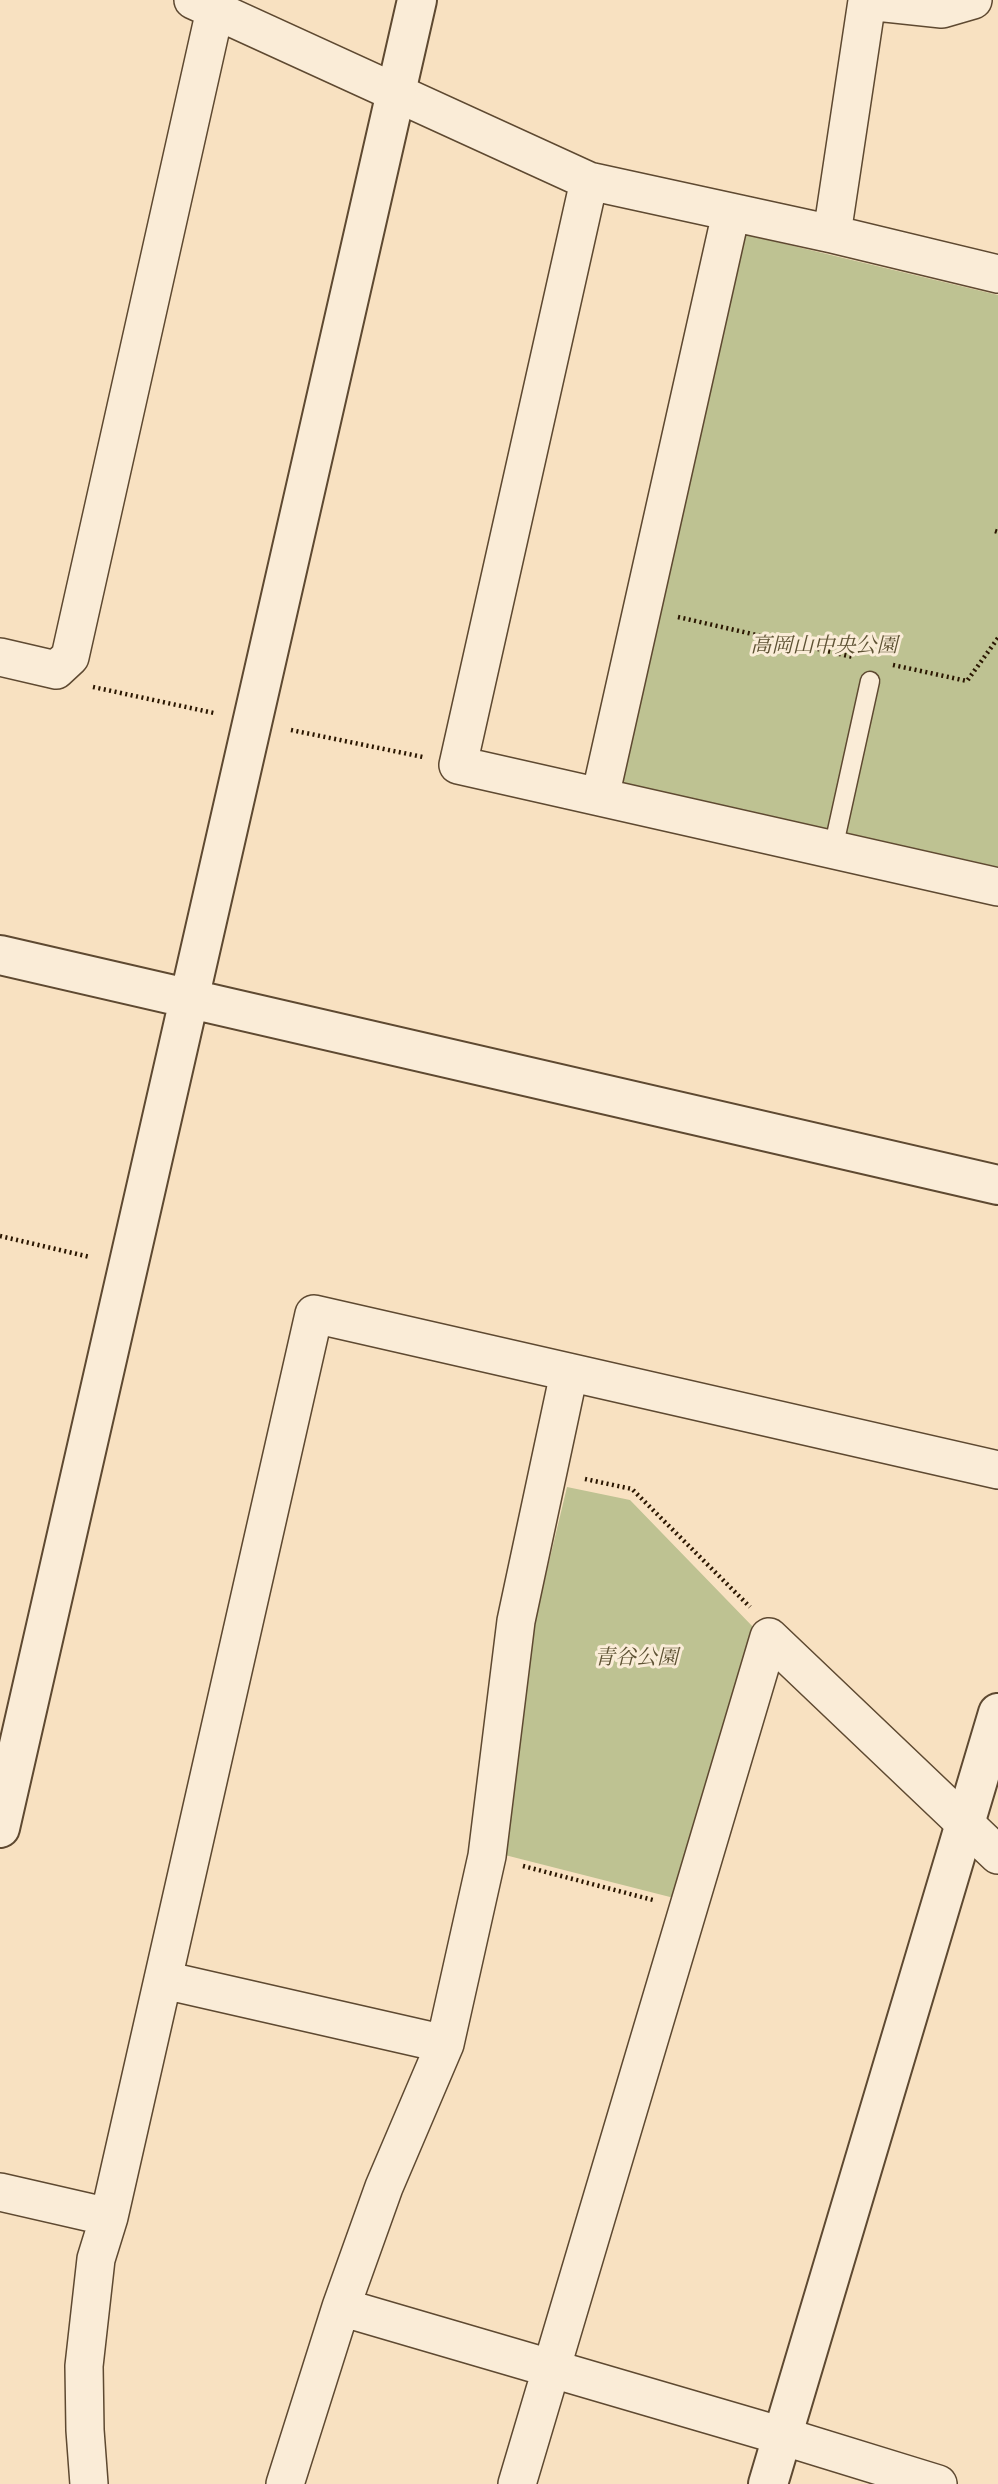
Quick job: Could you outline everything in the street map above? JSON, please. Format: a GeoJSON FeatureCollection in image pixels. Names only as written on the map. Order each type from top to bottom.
{"type":"FeatureCollection","features":[{"type":"Feature","properties":{"kind":"street"},"geometry":{"type":"LineString","coordinates":[[0,1828],[417,0]]}},
{"type":"Feature","properties":{"kind":"street"},"geometry":{"type":"LineString","coordinates":[[832,234],[867,1],[942,9],[974,0]]}},
{"type":"Feature","properties":{"kind":"street"},"geometry":{"type":"LineString","coordinates":[[0,657],[56,670],[70,657],[204,5],[589,181],[832,234],[998,274]]}},
{"type":"Feature","properties":{"kind":"street"},"geometry":{"type":"LineString","coordinates":[[589,181],[458,765],[998,887]]}},
{"type":"Feature","properties":{"kind":"street"},"geometry":{"type":"LineString","coordinates":[[600,797],[731,213]]}},
{"type":"Feature","properties":{"kind":"street"},"geometry":{"type":"LineString","coordinates":[[0,955],[998,1185]]}},
{"type":"Feature","properties":{"kind":"street"},"geometry":{"type":"LineString","coordinates":[[89,2484],[84,2367],[96,2259],[109,2217],[164,1980],[314,1314],[998,1470]]}},
{"type":"Feature","properties":{"kind":"street"},"geometry":{"type":"LineString","coordinates":[[285,2484],[341,2307],[384,2187],[445,2044],[486,1856],[516,1621],[569,1374]]}},
{"type":"Feature","properties":{"kind":"street"},"geometry":{"type":"LineString","coordinates":[[517,2484],[769,1637],[998,1855]]}},
{"type":"Feature","properties":{"kind":"street"},"geometry":{"type":"LineString","coordinates":[[768,2484],[998,1713]]}},
{"type":"Feature","properties":{"kind":"street"},"geometry":{"type":"LineString","coordinates":[[164,1980],[445,2044]]}},
{"type":"Feature","properties":{"kind":"street"},"geometry":{"type":"LineString","coordinates":[[0,2192],[109,2217]]}},
{"type":"Feature","properties":{"kind":"street"},"geometry":{"type":"LineString","coordinates":[[341,2307],[782,2435],[939,2484]]}},
{"type":"Feature","properties":{"kind":"lane"},"geometry":{"type":"LineString","coordinates":[[833,849],[870,681]]}},
{"type":"Feature","properties":{"kind":"path"},"geometry":{"type":"LineString","coordinates":[[642,610],[863,659]]}},
{"type":"Feature","properties":{"kind":"path"},"geometry":{"type":"LineString","coordinates":[[889,665],[967,681],[998,638]]}},
{"type":"Feature","properties":{"kind":"path"},"geometry":{"type":"LineString","coordinates":[[56,670],[81,684],[215,713]]}},
{"type":"Feature","properties":{"kind":"path"},"geometry":{"type":"LineString","coordinates":[[290,729],[458,765]]}},
{"type":"Feature","properties":{"kind":"path"},"geometry":{"type":"LineString","coordinates":[[0,1236],[90,1257]]}},
{"type":"Feature","properties":{"kind":"path"},"geometry":{"type":"LineString","coordinates":[[548,1471],[632,1489],[761,1618],[769,1637]]}},
{"type":"Feature","properties":{"kind":"path"},"geometry":{"type":"LineString","coordinates":[[486,1856],[688,1909]]}},
{"type":"Feature","properties":{"kind":"green space","name":"高岡山中央公園"},"geometry":{"type":"Polygon","coordinates":[[[739,233],[998,295],[998,867],[616,781],[739,233]]]}},
{"type":"Feature","properties":{"kind":"green space","name":"青谷公園"},"geometry":{"type":"Polygon","coordinates":[[[567,1487],[630,1500],[756,1630],[674,1898],[501,1854],[533,1629],[567,1487]]]}}]}
